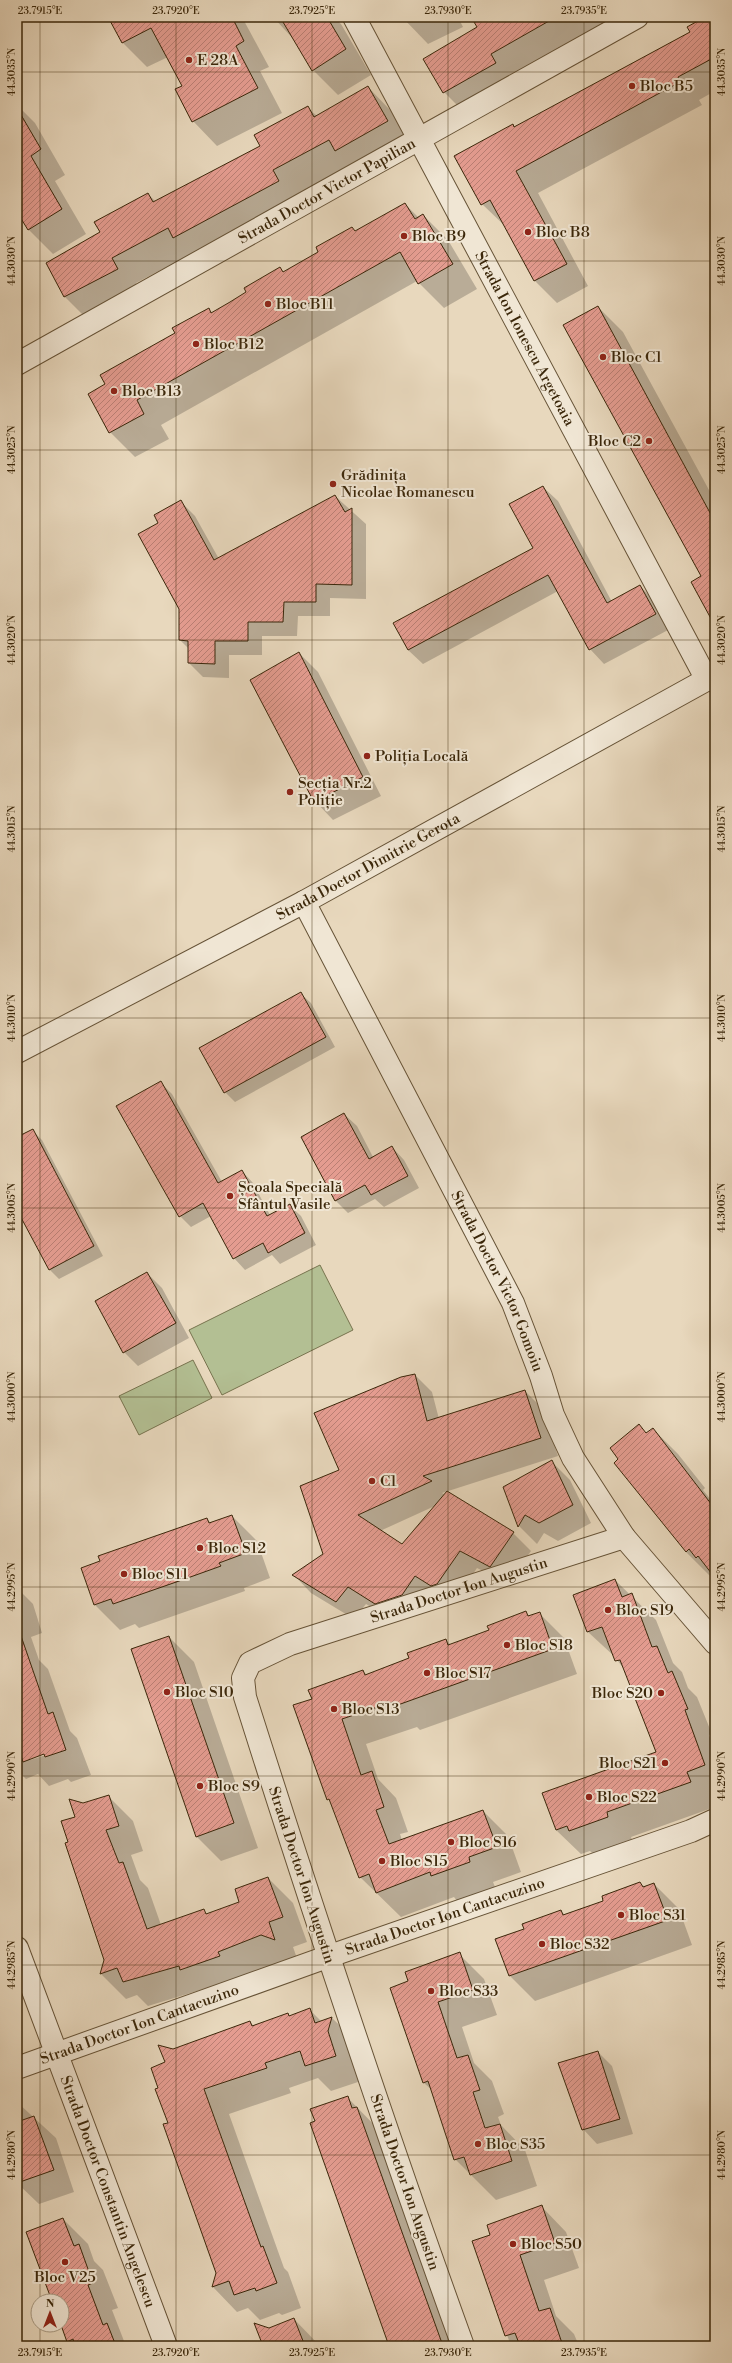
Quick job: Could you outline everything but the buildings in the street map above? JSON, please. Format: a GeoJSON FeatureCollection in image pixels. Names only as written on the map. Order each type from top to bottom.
{"type":"FeatureCollection","features":[{"type":"Feature","properties":{"kind":"street","name":"Strada Ion Ionescu Argetoaia"},"geometry":{"type":"LineString","coordinates":[[354,17],[418,140],[711,678]]}},
{"type":"Feature","properties":{"kind":"street","name":"Strada Doctor Victor Papilian"},"geometry":{"type":"LineString","coordinates":[[17,364],[637,17]]}},
{"type":"Feature","properties":{"kind":"street","name":"Strada Doctor Dimitrie Gerota"},"geometry":{"type":"LineString","coordinates":[[17,1052],[304,902],[711,678]]}},
{"type":"Feature","properties":{"kind":"street","name":"Strada Doctor Victor Gomoiu"},"geometry":{"type":"LineString","coordinates":[[304,902],[513,1302],[541,1376],[553,1415],[573,1458],[624,1537],[715,1644]]}},
{"type":"Feature","properties":{"kind":"street","name":"Strada Doctor Ion Augustin"},"geometry":{"type":"LineString","coordinates":[[463,2346],[416,2216],[327,1957],[245,1697],[243,1678],[250,1663],[290,1644],[624,1537]]}},
{"type":"Feature","properties":{"kind":"street","name":"Strada Doctor Ion Cantacuzino"},"geometry":{"type":"LineString","coordinates":[[17,2068],[327,1957],[691,1831],[715,1820]]}},
{"type":"Feature","properties":{"kind":"street","name":"Strada Doctor Constantin Angelescu"},"geometry":{"type":"LineString","coordinates":[[17,1948],[58,2054],[99,2172],[166,2346]]}},
{"type":"Feature","properties":{"kind":"green space"},"geometry":{"type":"Polygon","coordinates":[[[320,1265],[353,1330],[222,1395],[189,1330],[320,1265]]]}},
{"type":"Feature","properties":{"kind":"green space"},"geometry":{"type":"Polygon","coordinates":[[[193,1360],[212,1398],[139,1435],[119,1396],[193,1360]]]}},
{"type":"Feature","properties":{"kind":"place","name":"E 28A"},"geometry":{"type":"Point","coordinates":[189,60]}},
{"type":"Feature","properties":{"kind":"place","name":"Bloc B5"},"geometry":{"type":"Point","coordinates":[632,86]}},
{"type":"Feature","properties":{"kind":"place","name":"Bloc B8"},"geometry":{"type":"Point","coordinates":[528,232]}},
{"type":"Feature","properties":{"kind":"place","name":"Bloc B9"},"geometry":{"type":"Point","coordinates":[404,236]}},
{"type":"Feature","properties":{"kind":"place","name":"Bloc B11"},"geometry":{"type":"Point","coordinates":[268,304]}},
{"type":"Feature","properties":{"kind":"place","name":"Bloc B12"},"geometry":{"type":"Point","coordinates":[196,344]}},
{"type":"Feature","properties":{"kind":"place","name":"Bloc C1"},"geometry":{"type":"Point","coordinates":[603,357]}},
{"type":"Feature","properties":{"kind":"place","name":"Bloc B13"},"geometry":{"type":"Point","coordinates":[114,391]}},
{"type":"Feature","properties":{"kind":"place","name":"Bloc C2"},"geometry":{"type":"Point","coordinates":[649,441]}},
{"type":"Feature","properties":{"kind":"place","name":"Grădinița Nicolae Romanescu"},"geometry":{"type":"Point","coordinates":[333,484]}},
{"type":"Feature","properties":{"kind":"place","name":"Poliția Locală"},"geometry":{"type":"Point","coordinates":[367,756]}},
{"type":"Feature","properties":{"kind":"place","name":"Secția Nr.2 Poliție"},"geometry":{"type":"Point","coordinates":[290,792]}},
{"type":"Feature","properties":{"kind":"place","name":"Școala Specială Sfântul Vasile"},"geometry":{"type":"Point","coordinates":[230,1196]}},
{"type":"Feature","properties":{"kind":"place","name":"C1"},"geometry":{"type":"Point","coordinates":[372,1481]}},
{"type":"Feature","properties":{"kind":"place","name":"Bloc S12"},"geometry":{"type":"Point","coordinates":[200,1548]}},
{"type":"Feature","properties":{"kind":"place","name":"Bloc S11"},"geometry":{"type":"Point","coordinates":[124,1574]}},
{"type":"Feature","properties":{"kind":"place","name":"Bloc S19"},"geometry":{"type":"Point","coordinates":[608,1610]}},
{"type":"Feature","properties":{"kind":"place","name":"Bloc S18"},"geometry":{"type":"Point","coordinates":[507,1645]}},
{"type":"Feature","properties":{"kind":"place","name":"Bloc S17"},"geometry":{"type":"Point","coordinates":[427,1673]}},
{"type":"Feature","properties":{"kind":"place","name":"Bloc S10"},"geometry":{"type":"Point","coordinates":[167,1692]}},
{"type":"Feature","properties":{"kind":"place","name":"Bloc S20"},"geometry":{"type":"Point","coordinates":[661,1693]}},
{"type":"Feature","properties":{"kind":"place","name":"Bloc S13"},"geometry":{"type":"Point","coordinates":[334,1709]}},
{"type":"Feature","properties":{"kind":"place","name":"Bloc S21"},"geometry":{"type":"Point","coordinates":[665,1763]}},
{"type":"Feature","properties":{"kind":"place","name":"Bloc S9"},"geometry":{"type":"Point","coordinates":[200,1786]}},
{"type":"Feature","properties":{"kind":"place","name":"Bloc S22"},"geometry":{"type":"Point","coordinates":[589,1797]}},
{"type":"Feature","properties":{"kind":"place","name":"Bloc S16"},"geometry":{"type":"Point","coordinates":[451,1842]}},
{"type":"Feature","properties":{"kind":"place","name":"Bloc S15"},"geometry":{"type":"Point","coordinates":[382,1861]}},
{"type":"Feature","properties":{"kind":"place","name":"Bloc S31"},"geometry":{"type":"Point","coordinates":[621,1915]}},
{"type":"Feature","properties":{"kind":"place","name":"Bloc S32"},"geometry":{"type":"Point","coordinates":[542,1944]}},
{"type":"Feature","properties":{"kind":"place","name":"Bloc S33"},"geometry":{"type":"Point","coordinates":[431,1991]}},
{"type":"Feature","properties":{"kind":"place","name":"Bloc S35"},"geometry":{"type":"Point","coordinates":[478,2144]}},
{"type":"Feature","properties":{"kind":"place","name":"Bloc S50"},"geometry":{"type":"Point","coordinates":[513,2244]}},
{"type":"Feature","properties":{"kind":"place","name":"Bloc V25"},"geometry":{"type":"Point","coordinates":[65,2262]}}]}
